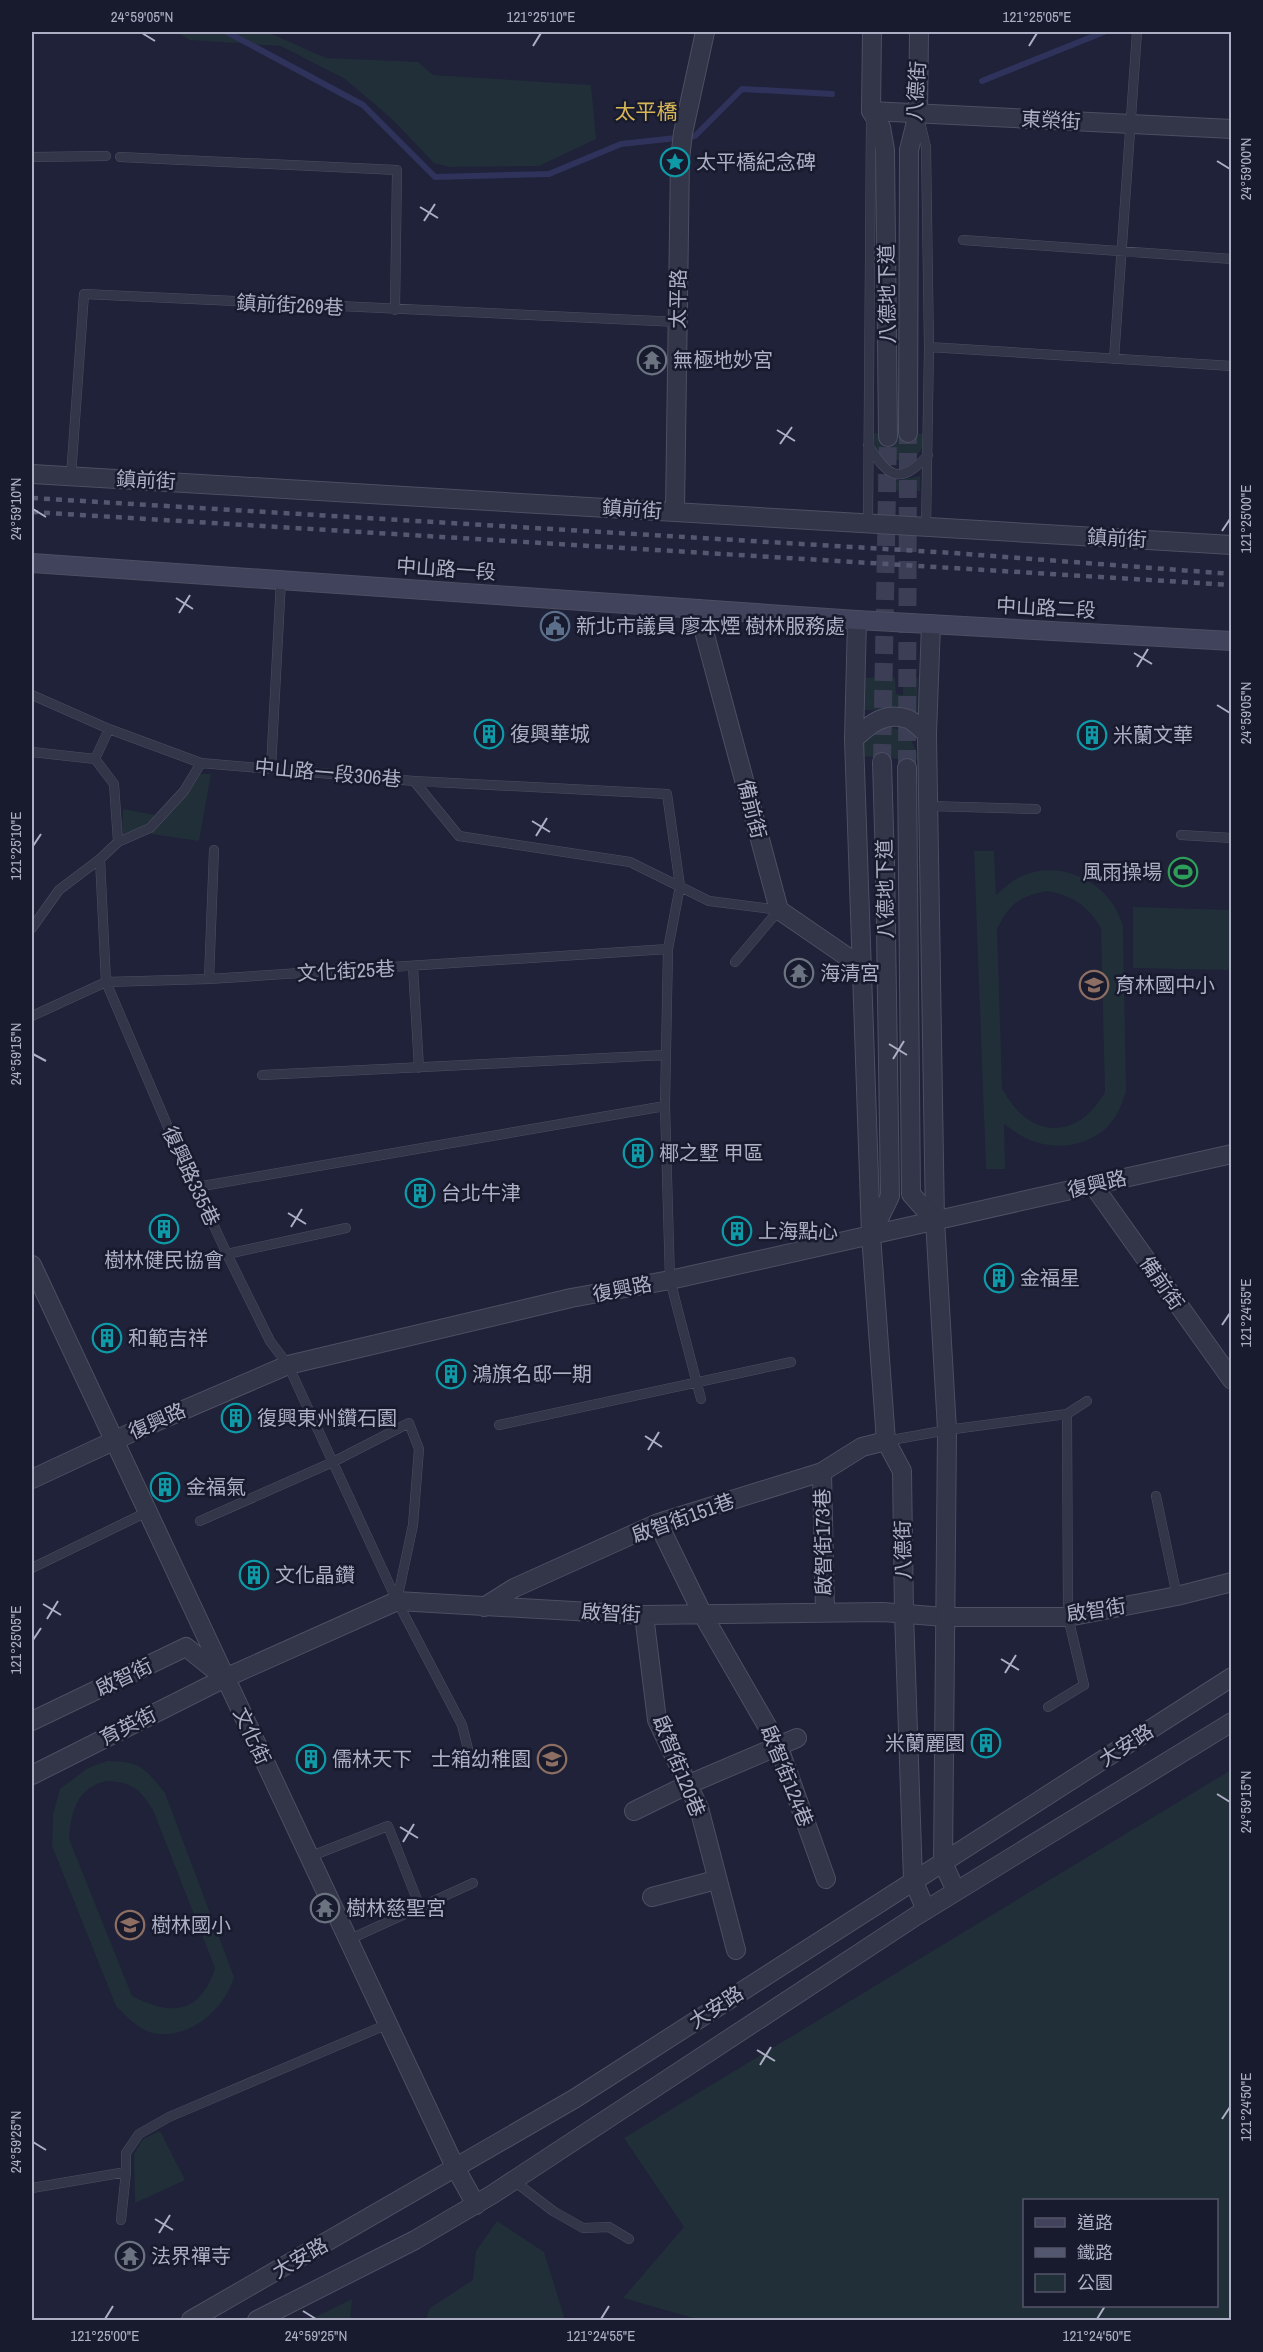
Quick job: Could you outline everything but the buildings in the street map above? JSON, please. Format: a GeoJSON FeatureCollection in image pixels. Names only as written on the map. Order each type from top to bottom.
{"type":"FeatureCollection","features":[{"type":"Feature","properties":{"kind":"main road","name":"中山路一段"},"geometry":{"type":"LineString","coordinates":[[32,563],[857,620]]}},
{"type":"Feature","properties":{"kind":"main road","name":"中山路二段"},"geometry":{"type":"LineString","coordinates":[[857,620],[1232,641]]}},
{"type":"Feature","properties":{"kind":"street","name":"太平路"},"geometry":{"type":"LineString","coordinates":[[675,512],[680,159],[683,133],[705,32]]}},
{"type":"Feature","properties":{"kind":"street","name":"八德街"},"geometry":{"type":"LineString","coordinates":[[872,32],[871,111],[881,127],[885,150]]}},
{"type":"Feature","properties":{"kind":"street","name":"八德街"},"geometry":{"type":"LineString","coordinates":[[909,150],[918,114],[919,32]]}},
{"type":"Feature","properties":{"kind":"street","name":"東榮街"},"geometry":{"type":"LineString","coordinates":[[871,111],[1232,129]]}},
{"type":"Feature","properties":{"kind":"street","name":"八德地下道"},"geometry":{"type":"LineString","coordinates":[[885,150],[888,437]]}},
{"type":"Feature","properties":{"kind":"street","name":"八德地下道"},"geometry":{"type":"LineString","coordinates":[[908,434],[909,150]]}},
{"type":"Feature","properties":{"kind":"street","name":"鎮前街"},"geometry":{"type":"LineString","coordinates":[[32,474],[1232,545]]}},
{"type":"Feature","properties":{"kind":"street","name":"備前街"},"geometry":{"type":"LineString","coordinates":[[698,609],[779,910]]}},
{"type":"Feature","properties":{"kind":"street","name":"八德街"},"geometry":{"type":"LineString","coordinates":[[857,620],[854,740],[871,1235],[886,1441],[902,1471],[904,1613],[913,1880],[926,1910]]}},
{"type":"Feature","properties":{"kind":"street"},"geometry":{"type":"LineString","coordinates":[[931,624],[927,734],[935,1221],[946,1430],[943,1863],[956,1891]]}},
{"type":"Feature","properties":{"kind":"street"},"geometry":{"type":"LineString","coordinates":[[854,740],[870,724],[883,717],[909,719],[927,734]]}},
{"type":"Feature","properties":{"kind":"street","name":"八德地下道"},"geometry":{"type":"LineString","coordinates":[[871,1235],[890,1196],[882,762]]}},
{"type":"Feature","properties":{"kind":"street","name":"八德地下道"},"geometry":{"type":"LineString","coordinates":[[907,768],[911,1194],[935,1221]]}},
{"type":"Feature","properties":{"kind":"street"},"geometry":{"type":"LineString","coordinates":[[779,910],[862,967]]}},
{"type":"Feature","properties":{"kind":"street","name":"復興路"},"geometry":{"type":"LineString","coordinates":[[32,1479],[288,1365],[571,1298],[670,1280],[1232,1154]]}},
{"type":"Feature","properties":{"kind":"street","name":"備前街"},"geometry":{"type":"LineString","coordinates":[[1093,1185],[1229,1374]]}},
{"type":"Feature","properties":{"kind":"street","name":"文化街"},"geometry":{"type":"LineString","coordinates":[[32,1265],[456,2169],[476,2205]]}},
{"type":"Feature","properties":{"kind":"street","name":"啟智街151巷"},"geometry":{"type":"LineString","coordinates":[[484,1607],[514,1588],[658,1523],[822,1472],[862,1447],[886,1441]]}},
{"type":"Feature","properties":{"kind":"street","name":"啟智街173巷"},"geometry":{"type":"LineString","coordinates":[[822,1472],[825,1612]]}},
{"type":"Feature","properties":{"kind":"street","name":"啟智街124巷"},"geometry":{"type":"LineString","coordinates":[[658,1523],[703,1615],[778,1745],[826,1879]]}},
{"type":"Feature","properties":{"kind":"street","name":"啟智街"},"geometry":{"type":"LineString","coordinates":[[32,1721],[186,1647],[225,1678],[397,1601],[644,1615],[825,1612],[904,1613],[945,1617],[1068,1617],[1177,1596],[1232,1582]]}},
{"type":"Feature","properties":{"kind":"street","name":"啟智街120巷"},"geometry":{"type":"LineString","coordinates":[[644,1615],[657,1720],[699,1808],[736,1950]]}},
{"type":"Feature","properties":{"kind":"street","name":"大安路"},"geometry":{"type":"LineString","coordinates":[[191,2320],[574,2099],[1232,1677]]}},
{"type":"Feature","properties":{"kind":"street","name":"育英街"},"geometry":{"type":"LineString","coordinates":[[32,1775],[225,1678]]}},
{"type":"Feature","properties":{"kind":"street","name":"大安路"},"geometry":{"type":"LineString","coordinates":[[257,2320],[415,2240],[476,2205],[926,1910],[1232,1722]]}},
{"type":"Feature","properties":{"kind":"street"},"geometry":{"type":"LineString","coordinates":[[634,1811],[687,1785],[797,1738]]}},
{"type":"Feature","properties":{"kind":"street"},"geometry":{"type":"LineString","coordinates":[[652,1897],[716,1880]]}},
{"type":"Feature","properties":{"kind":"lane"},"geometry":{"type":"LineString","coordinates":[[1114,359],[1137,32]]}},
{"type":"Feature","properties":{"kind":"lane"},"geometry":{"type":"LineString","coordinates":[[868,523],[871,111]]}},
{"type":"Feature","properties":{"kind":"lane"},"geometry":{"type":"LineString","coordinates":[[918,114],[926,147],[929,347],[926,527]]}},
{"type":"Feature","properties":{"kind":"lane"},"geometry":{"type":"LineString","coordinates":[[32,157],[106,156]]}},
{"type":"Feature","properties":{"kind":"lane"},"geometry":{"type":"LineString","coordinates":[[120,157],[397,170],[395,310]]}},
{"type":"Feature","properties":{"kind":"lane"},"geometry":{"type":"LineString","coordinates":[[963,240],[1232,259]]}},
{"type":"Feature","properties":{"kind":"lane","name":"鎮前街269巷"},"geometry":{"type":"LineString","coordinates":[[70,476],[84,294],[678,322]]}},
{"type":"Feature","properties":{"kind":"lane"},"geometry":{"type":"LineString","coordinates":[[929,347],[1232,366]]}},
{"type":"Feature","properties":{"kind":"lane"},"geometry":{"type":"LineString","coordinates":[[868,445],[881,464],[890,472],[906,474],[916,468],[928,455]]}},
{"type":"Feature","properties":{"kind":"lane"},"geometry":{"type":"LineString","coordinates":[[271,768],[281,580]]}},
{"type":"Feature","properties":{"kind":"lane","name":"中山路一段306巷"},"geometry":{"type":"LineString","coordinates":[[32,695],[109,729],[201,763],[414,781],[459,836],[630,862],[709,901],[779,910]]}},
{"type":"Feature","properties":{"kind":"lane"},"geometry":{"type":"LineString","coordinates":[[95,759],[109,729]]}},
{"type":"Feature","properties":{"kind":"lane"},"geometry":{"type":"LineString","coordinates":[[32,752],[95,759],[114,783],[118,842]]}},
{"type":"Feature","properties":{"kind":"lane"},"geometry":{"type":"LineString","coordinates":[[32,928],[59,890],[100,859],[118,842],[150,828],[184,790],[201,763]]}},
{"type":"Feature","properties":{"kind":"lane"},"geometry":{"type":"LineString","coordinates":[[414,781],[667,794],[680,886],[668,949],[666,1106],[670,1280],[701,1399]]}},
{"type":"Feature","properties":{"kind":"lane"},"geometry":{"type":"LineString","coordinates":[[928,806],[1036,809]]}},
{"type":"Feature","properties":{"kind":"lane"},"geometry":{"type":"LineString","coordinates":[[1181,835],[1232,838]]}},
{"type":"Feature","properties":{"kind":"lane"},"geometry":{"type":"LineString","coordinates":[[209,979],[214,850]]}},
{"type":"Feature","properties":{"kind":"lane"},"geometry":{"type":"LineString","coordinates":[[100,859],[106,982]]}},
{"type":"Feature","properties":{"kind":"lane"},"geometry":{"type":"LineString","coordinates":[[735,962],[779,910]]}},
{"type":"Feature","properties":{"kind":"lane","name":"文化街25巷"},"geometry":{"type":"LineString","coordinates":[[32,1016],[106,982],[413,968],[668,949]]}},
{"type":"Feature","properties":{"kind":"lane"},"geometry":{"type":"LineString","coordinates":[[413,968],[419,1068]]}},
{"type":"Feature","properties":{"kind":"lane","name":"復興路335巷"},"geometry":{"type":"LineString","coordinates":[[106,982],[227,1254],[270,1341],[288,1365],[397,1601],[462,1725],[471,1761]]}},
{"type":"Feature","properties":{"kind":"lane"},"geometry":{"type":"LineString","coordinates":[[262,1075],[666,1055]]}},
{"type":"Feature","properties":{"kind":"lane"},"geometry":{"type":"LineString","coordinates":[[196,1187],[666,1106]]}},
{"type":"Feature","properties":{"kind":"lane"},"geometry":{"type":"LineString","coordinates":[[227,1254],[346,1228]]}},
{"type":"Feature","properties":{"kind":"lane"},"geometry":{"type":"LineString","coordinates":[[499,1425],[791,1362]]}},
{"type":"Feature","properties":{"kind":"lane"},"geometry":{"type":"LineString","coordinates":[[886,1441],[946,1430],[1067,1414],[1087,1401]]}},
{"type":"Feature","properties":{"kind":"lane"},"geometry":{"type":"LineString","coordinates":[[1048,1707],[1084,1685],[1068,1617],[1067,1414]]}},
{"type":"Feature","properties":{"kind":"lane"},"geometry":{"type":"LineString","coordinates":[[200,1521],[333,1462],[409,1423],[419,1449],[413,1525],[397,1601]]}},
{"type":"Feature","properties":{"kind":"lane"},"geometry":{"type":"LineString","coordinates":[[1155,1496],[1177,1596]]}},
{"type":"Feature","properties":{"kind":"lane"},"geometry":{"type":"LineString","coordinates":[[32,1568],[147,1512]]}},
{"type":"Feature","properties":{"kind":"lane"},"geometry":{"type":"LineString","coordinates":[[309,1857],[388,1826],[420,1907]]}},
{"type":"Feature","properties":{"kind":"lane"},"geometry":{"type":"LineString","coordinates":[[348,1940],[473,1883]]}},
{"type":"Feature","properties":{"kind":"lane"},"geometry":{"type":"LineString","coordinates":[[121,2220],[126,2153],[139,2133],[184,2111],[388,2024]]}},
{"type":"Feature","properties":{"kind":"lane"},"geometry":{"type":"LineString","coordinates":[[32,2188],[126,2172]]}},
{"type":"Feature","properties":{"kind":"lane"},"geometry":{"type":"LineString","coordinates":[[514,2181],[553,2211],[583,2228],[609,2227],[629,2239]]}},
{"type":"Feature","properties":{"kind":"green space"},"geometry":{"type":"Polygon","coordinates":[[[176,32],[267,32],[326,58],[418,62],[433,75],[591,85],[596,139],[539,166],[449,167],[434,163],[392,119],[345,79],[281,46],[190,40],[176,32]]]}},
{"type":"Feature","properties":{"kind":"green space"},"geometry":{"type":"Polygon","coordinates":[[[872,433],[924,434],[923,447],[914,459],[891,459],[880,454],[876,449],[872,433]]]}},
{"type":"Feature","properties":{"kind":"green space"},"geometry":{"type":"Polygon","coordinates":[[[877,473],[895,481],[920,476],[920,491],[878,490],[877,473]]]}},
{"type":"Feature","properties":{"kind":"green space"},"geometry":{"type":"Polygon","coordinates":[[[895,677],[896,694],[903,695],[903,678],[918,678],[917,712],[862,710],[861,678],[895,677]]]}},
{"type":"Feature","properties":{"kind":"green space"},"geometry":{"type":"Polygon","coordinates":[[[878,726],[894,728],[906,734],[919,760],[858,756],[860,743],[878,726]]]}},
{"type":"Feature","properties":{"kind":"green space"},"geometry":{"type":"Polygon","coordinates":[[[198,774],[211,774],[199,841],[151,834],[198,774]]]}},
{"type":"Feature","properties":{"kind":"green space"},"geometry":{"type":"Polygon","coordinates":[[[123,809],[155,815],[143,827],[122,834],[123,809]]]}},
{"type":"Feature","properties":{"kind":"green space"},"geometry":{"type":"Polygon","coordinates":[[[974,851],[994,851],[996,895],[1014,880],[1034,872],[1046,870],[1072,874],[1095,885],[1105,894],[1123,925],[1126,1092],[1117,1114],[1102,1132],[1070,1145],[1047,1145],[1032,1141],[1004,1124],[1005,1169],[986,1169],[974,851]],[[1047,891],[1029,896],[1016,903],[1006,913],[997,929],[1002,1088],[1013,1105],[1025,1117],[1039,1125],[1053,1128],[1067,1126],[1081,1120],[1094,1108],[1105,1092],[1101,928],[1091,914],[1078,903],[1064,895],[1047,891]]]}},
{"type":"Feature","properties":{"kind":"green space"},"geometry":{"type":"Polygon","coordinates":[[[1133,907],[1231,910],[1231,965],[1228,970],[1133,968],[1133,907]]]}},
{"type":"Feature","properties":{"kind":"green space"},"geometry":{"type":"Polygon","coordinates":[[[107,1761],[127,1762],[147,1772],[165,1793],[234,1977],[230,1988],[215,2009],[206,2018],[183,2031],[171,2034],[152,2033],[135,2024],[116,2006],[52,1846],[53,1815],[60,1789],[88,1768],[107,1761]],[[107,1781],[97,1784],[82,1795],[74,1810],[69,1839],[132,1996],[159,2007],[182,2007],[192,2003],[201,1995],[209,1984],[215,1968],[153,1810],[134,1788],[123,1783],[107,1781]]]}},
{"type":"Feature","properties":{"kind":"green space"},"geometry":{"type":"Polygon","coordinates":[[[1231,1770],[1231,2320],[700,2320],[623,2298],[684,2227],[624,2138],[1231,1770]]]}},
{"type":"Feature","properties":{"kind":"green space"},"geometry":{"type":"Polygon","coordinates":[[[160,2131],[185,2180],[135,2203],[134,2154],[143,2139],[160,2131]]]}},
{"type":"Feature","properties":{"kind":"green space"},"geometry":{"type":"Polygon","coordinates":[[[497,2221],[544,2252],[565,2320],[426,2320],[430,2308],[473,2280],[476,2251],[497,2221]]]}},
{"type":"Feature","properties":{"kind":"green space"},"geometry":{"type":"Polygon","coordinates":[[[352,2299],[350,2320],[309,2320],[352,2299]]]}},
{"type":"Feature","properties":{"kind":"waterway"},"geometry":{"type":"LineString","coordinates":[[227,32],[363,105],[435,177],[549,174],[621,144],[695,136],[742,89],[832,94]]}},
{"type":"Feature","properties":{"kind":"waterway"},"geometry":{"type":"LineString","coordinates":[[982,81],[1104,32]]}},
{"type":"Feature","properties":{"kind":"tunnel"},"geometry":{"type":"LineString","coordinates":[[907,768],[908,433]]}},
{"type":"Feature","properties":{"kind":"tunnel"},"geometry":{"type":"LineString","coordinates":[[882,762],[888,437]]}},
{"type":"Feature","properties":{"kind":"railway"},"geometry":{"type":"LineString","coordinates":[[32,498],[953,553],[1232,574]]}},
{"type":"Feature","properties":{"kind":"railway"},"geometry":{"type":"LineString","coordinates":[[32,512],[1232,585]]}},
{"type":"Feature","properties":{"kind":"place","name":"太平橋紀念碑"},"geometry":{"type":"Point","coordinates":[675,162]}},
{"type":"Feature","properties":{"kind":"place","name":"無極地妙宮"},"geometry":{"type":"Point","coordinates":[652,360]}},
{"type":"Feature","properties":{"kind":"place","name":"新北市議員 廖本煙 樹林服務處"},"geometry":{"type":"Point","coordinates":[555,626]}},
{"type":"Feature","properties":{"kind":"place","name":"復興華城"},"geometry":{"type":"Point","coordinates":[489,734]}},
{"type":"Feature","properties":{"kind":"place","name":"米蘭文華"},"geometry":{"type":"Point","coordinates":[1092,735]}},
{"type":"Feature","properties":{"kind":"place","name":"風雨操場"},"geometry":{"type":"Point","coordinates":[1183,872]}},
{"type":"Feature","properties":{"kind":"place","name":"海清宮"},"geometry":{"type":"Point","coordinates":[799,973]}},
{"type":"Feature","properties":{"kind":"place","name":"育林國中小"},"geometry":{"type":"Point","coordinates":[1094,985]}},
{"type":"Feature","properties":{"kind":"place","name":"椰之墅 甲區"},"geometry":{"type":"Point","coordinates":[638,1153]}},
{"type":"Feature","properties":{"kind":"place","name":"台北牛津"},"geometry":{"type":"Point","coordinates":[420,1193]}},
{"type":"Feature","properties":{"kind":"place","name":"樹林健民協會"},"geometry":{"type":"Point","coordinates":[164,1229]}},
{"type":"Feature","properties":{"kind":"place","name":"上海點心"},"geometry":{"type":"Point","coordinates":[737,1231]}},
{"type":"Feature","properties":{"kind":"place","name":"金福星"},"geometry":{"type":"Point","coordinates":[999,1278]}},
{"type":"Feature","properties":{"kind":"place","name":"和範吉祥"},"geometry":{"type":"Point","coordinates":[107,1338]}},
{"type":"Feature","properties":{"kind":"place","name":"鴻旗名邸一期"},"geometry":{"type":"Point","coordinates":[451,1374]}},
{"type":"Feature","properties":{"kind":"place","name":"復興東州鑽石園"},"geometry":{"type":"Point","coordinates":[236,1418]}},
{"type":"Feature","properties":{"kind":"place","name":"金福氣"},"geometry":{"type":"Point","coordinates":[165,1487]}},
{"type":"Feature","properties":{"kind":"place","name":"文化晶鑽"},"geometry":{"type":"Point","coordinates":[254,1575]}},
{"type":"Feature","properties":{"kind":"place","name":"米蘭麗園"},"geometry":{"type":"Point","coordinates":[986,1743]}},
{"type":"Feature","properties":{"kind":"place","name":"儒林天下"},"geometry":{"type":"Point","coordinates":[311,1759]}},
{"type":"Feature","properties":{"kind":"place","name":"士箱幼稚園"},"geometry":{"type":"Point","coordinates":[552,1759]}},
{"type":"Feature","properties":{"kind":"place","name":"樹林慈聖宮"},"geometry":{"type":"Point","coordinates":[325,1908]}},
{"type":"Feature","properties":{"kind":"place","name":"樹林國小"},"geometry":{"type":"Point","coordinates":[130,1925]}},
{"type":"Feature","properties":{"kind":"place","name":"法界禪寺"},"geometry":{"type":"Point","coordinates":[130,2256]}},
{"type":"Feature","properties":{"kind":"district","name":"太平橋"},"geometry":{"type":"Point","coordinates":[646,112]}}]}
